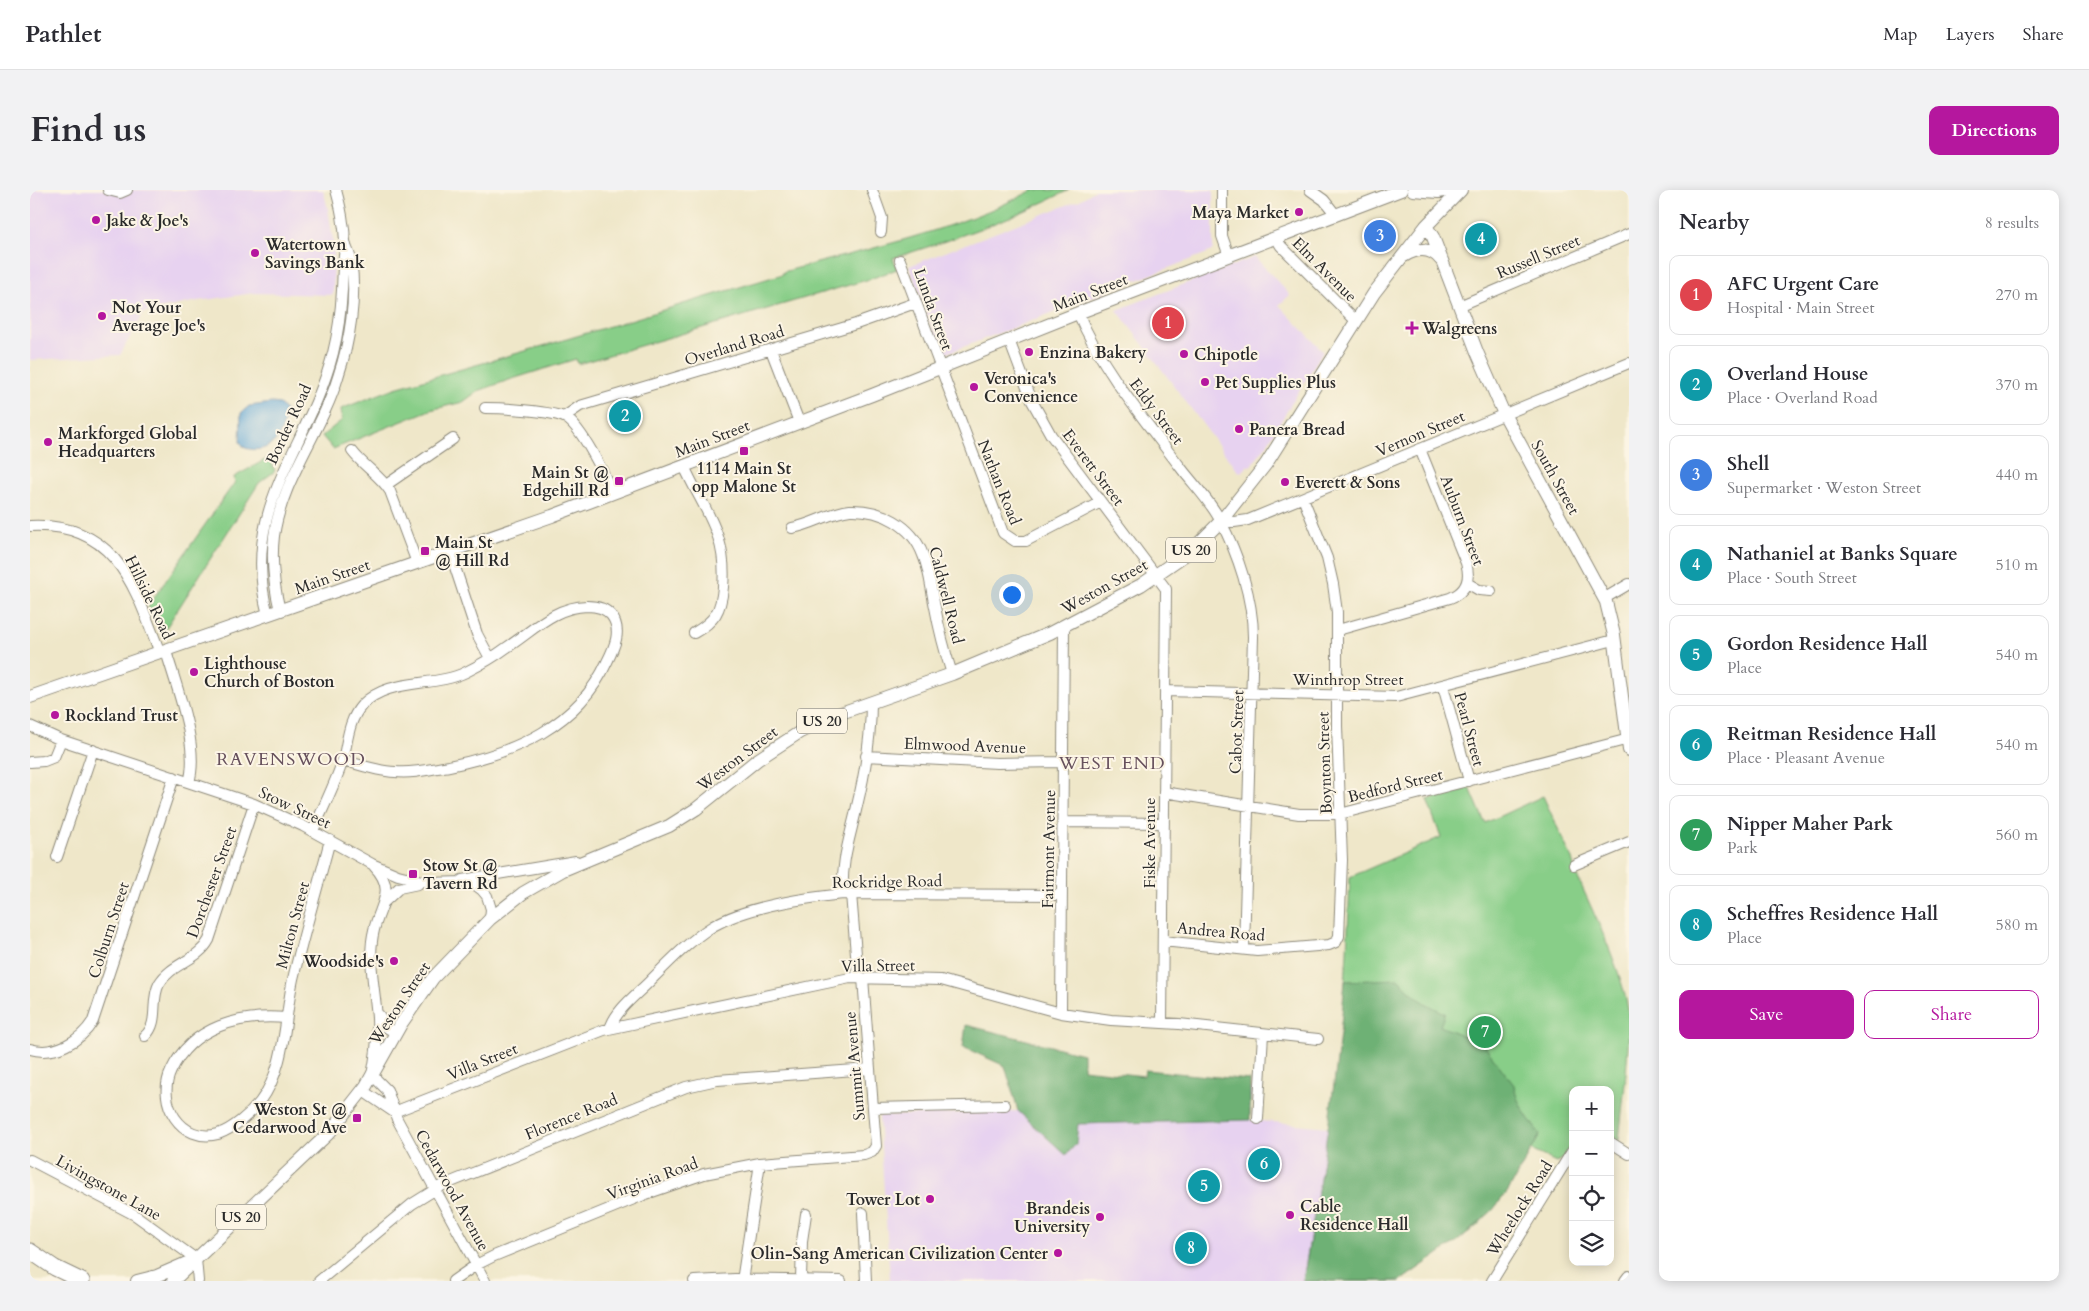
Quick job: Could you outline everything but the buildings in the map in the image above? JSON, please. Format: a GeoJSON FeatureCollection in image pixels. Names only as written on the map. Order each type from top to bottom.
{"type":"FeatureCollection","features":[{"type":"Feature","properties":{"kind":"highway"},"geometry":{"type":"LineString","coordinates":[[30,1251],[54,1268],[82,1281]]}},
{"type":"Feature","properties":{"kind":"main road","name":"Main Street"},"geometry":{"type":"LineString","coordinates":[[30,697],[450,552],[612,493],[1399,190]]}},
{"type":"Feature","properties":{"kind":"main road"},"geometry":{"type":"LineString","coordinates":[[1413,190],[1447,192]]}},
{"type":"Feature","properties":{"kind":"main road","name":"Weston Street"},"geometry":{"type":"LineString","coordinates":[[174,1281],[319,1143],[363,1091],[396,1033],[438,971],[490,919],[539,883],[563,870],[648,836],[686,816],[757,760],[792,736],[824,720],[952,674],[1064,626],[1157,576],[1192,550],[1221,521],[1276,450],[1355,320],[1426,226],[1447,192]]}},
{"type":"Feature","properties":{"kind":"main road","name":"South Street"},"geometry":{"type":"LineString","coordinates":[[1426,226],[1432,234],[1483,368],[1504,414],[1605,598],[1614,640],[1629,743]]}},
{"type":"Feature","properties":{"kind":"main road"},"geometry":{"type":"LineString","coordinates":[[1400,259],[1408,253],[1424,250],[1435,253],[1443,262]]}},
{"type":"Feature","properties":{"kind":"main road","name":"Weston Street"},"geometry":{"type":"LineString","coordinates":[[137,1281],[157,1276],[196,1259]]}},
{"type":"Feature","properties":{"kind":"main road"},"geometry":{"type":"LineString","coordinates":[[1626,1281],[1629,1276]]}},
{"type":"Feature","properties":{"kind":"street"},"geometry":{"type":"LineString","coordinates":[[108,190],[120,193],[127,190]]}},
{"type":"Feature","properties":{"kind":"street","name":"Border Road"},"geometry":{"type":"LineString","coordinates":[[274,613],[264,597],[261,568],[265,522],[273,494],[319,397],[329,367],[340,318],[343,258],[346,245],[343,220],[336,190]]}},
{"type":"Feature","properties":{"kind":"street"},"geometry":{"type":"LineString","coordinates":[[872,190],[882,218],[881,232]]}},
{"type":"Feature","properties":{"kind":"street"},"geometry":{"type":"LineString","coordinates":[[1222,190],[1222,236],[1229,256]]}},
{"type":"Feature","properties":{"kind":"street"},"geometry":{"type":"LineString","coordinates":[[1310,190],[1324,200],[1336,214]]}},
{"type":"Feature","properties":{"kind":"street","name":"Russell Street"},"geometry":{"type":"LineString","coordinates":[[1459,306],[1629,234]]}},
{"type":"Feature","properties":{"kind":"street","name":"Elm Avenue"},"geometry":{"type":"LineString","coordinates":[[1276,238],[1281,246],[1355,320]]}},
{"type":"Feature","properties":{"kind":"street","name":"Lunda Street"},"geometry":{"type":"LineString","coordinates":[[900,260],[940,368]]}},
{"type":"Feature","properties":{"kind":"street","name":"Overland Road"},"geometry":{"type":"LineString","coordinates":[[564,417],[580,406],[771,350],[915,303]]}},
{"type":"Feature","properties":{"kind":"street","name":"Eddy Street"},"geometry":{"type":"LineString","coordinates":[[1078,313],[1093,348],[1109,373],[1221,521]]}},
{"type":"Feature","properties":{"kind":"street","name":"Everett Street"},"geometry":{"type":"LineString","coordinates":[[1009,340],[1027,388],[1043,422],[1157,576]]}},
{"type":"Feature","properties":{"kind":"street"},"geometry":{"type":"LineString","coordinates":[[771,350],[799,422]]}},
{"type":"Feature","properties":{"kind":"street","name":"Vernon Street"},"geometry":{"type":"LineString","coordinates":[[1221,521],[1245,521],[1629,363]]}},
{"type":"Feature","properties":{"kind":"street","name":"Nathan Road"},"geometry":{"type":"LineString","coordinates":[[940,368],[1005,535],[1015,541],[1026,540],[1101,502]]}},
{"type":"Feature","properties":{"kind":"street"},"geometry":{"type":"LineString","coordinates":[[485,408],[554,414],[564,417],[573,424],[582,436],[612,493]]}},
{"type":"Feature","properties":{"kind":"street"},"geometry":{"type":"LineString","coordinates":[[386,485],[453,439]]}},
{"type":"Feature","properties":{"kind":"street","name":"Auburn Street"},"geometry":{"type":"LineString","coordinates":[[1338,630],[1454,597],[1467,583],[1469,573],[1466,563],[1420,449]]}},
{"type":"Feature","properties":{"kind":"street"},"geometry":{"type":"LineString","coordinates":[[352,451],[386,485],[395,501],[417,563]]}},
{"type":"Feature","properties":{"kind":"street"},"geometry":{"type":"LineString","coordinates":[[684,466],[716,527],[721,543],[724,565],[723,589],[719,610],[710,623],[694,633]]}},
{"type":"Feature","properties":{"kind":"street","name":"Boynton Street"},"geometry":{"type":"LineString","coordinates":[[1302,498],[1322,544],[1336,597],[1341,916],[1340,933],[1336,942]]}},
{"type":"Feature","properties":{"kind":"street","name":"Caldwell Road"},"geometry":{"type":"LineString","coordinates":[[792,528],[849,510],[880,515],[903,527],[918,543],[924,558],[935,610],[952,674]]}},
{"type":"Feature","properties":{"kind":"street","name":"Cabot Street"},"geometry":{"type":"LineString","coordinates":[[1221,521],[1243,577],[1251,606],[1253,630],[1244,950]]}},
{"type":"Feature","properties":{"kind":"street","name":"Hillside Road"},"geometry":{"type":"LineString","coordinates":[[30,526],[54,526],[71,529],[86,535],[108,551],[126,575],[163,652],[183,712],[193,765],[189,782]]}},
{"type":"Feature","properties":{"kind":"street"},"geometry":{"type":"LineString","coordinates":[[450,552],[477,634],[490,658]]}},
{"type":"Feature","properties":{"kind":"street","name":"Fiske Avenue"},"geometry":{"type":"LineString","coordinates":[[1157,576],[1166,592],[1162,1023]]}},
{"type":"Feature","properties":{"kind":"street"},"geometry":{"type":"LineString","coordinates":[[1467,583],[1479,590],[1491,591]]}},
{"type":"Feature","properties":{"kind":"street"},"geometry":{"type":"LineString","coordinates":[[1605,598],[1629,584]]}},
{"type":"Feature","properties":{"kind":"street"},"geometry":{"type":"LineString","coordinates":[[313,831],[343,760],[352,721],[360,707],[373,696],[391,688],[450,679],[466,672],[490,658],[546,618],[571,608],[591,606],[602,608],[610,614],[616,625],[615,644],[595,685],[564,719],[542,733],[486,756],[418,772],[384,770],[343,760]]}},
{"type":"Feature","properties":{"kind":"street","name":"Fairmont Avenue"},"geometry":{"type":"LineString","coordinates":[[1061,1013],[1064,626]]}},
{"type":"Feature","properties":{"kind":"street","name":"Winthrop Street"},"geometry":{"type":"LineString","coordinates":[[1165,691],[1396,697],[1614,640]]}},
{"type":"Feature","properties":{"kind":"street","name":"Pearl Street"},"geometry":{"type":"LineString","coordinates":[[1443,686],[1469,781]]}},
{"type":"Feature","properties":{"kind":"street","name":"Summit Avenue"},"geometry":{"type":"LineString","coordinates":[[871,702],[866,756],[858,806],[844,854],[847,894],[860,978],[874,1108],[874,1150]]}},
{"type":"Feature","properties":{"kind":"street","name":"Stow Street"},"geometry":{"type":"LineString","coordinates":[[30,726],[61,740]]}},
{"type":"Feature","properties":{"kind":"street","name":"Stow Street"},"geometry":{"type":"LineString","coordinates":[[30,734],[61,740],[254,804],[313,831],[372,864],[404,877],[437,883],[469,882],[484,892],[490,906],[490,919]]}},
{"type":"Feature","properties":{"kind":"street"},"geometry":{"type":"LineString","coordinates":[[30,762],[44,761],[54,757],[61,740]]}},
{"type":"Feature","properties":{"kind":"street","name":"Bedford Street"},"geometry":{"type":"LineString","coordinates":[[1164,792],[1306,815],[1340,814],[1629,743]]}},
{"type":"Feature","properties":{"kind":"street"},"geometry":{"type":"LineString","coordinates":[[57,857],[93,750]]}},
{"type":"Feature","properties":{"kind":"street","name":"Elmwood Avenue"},"geometry":{"type":"LineString","coordinates":[[866,756],[989,762],[1064,762]]}},
{"type":"Feature","properties":{"kind":"street","name":"Colburn Street"},"geometry":{"type":"LineString","coordinates":[[30,1049],[48,1051],[64,1046],[83,1034],[93,1021],[174,777]]}},
{"type":"Feature","properties":{"kind":"street","name":"Dorchester Street"},"geometry":{"type":"LineString","coordinates":[[144,1036],[152,1026],[156,994],[161,982],[175,967],[200,952],[209,940],[254,804]]}},
{"type":"Feature","properties":{"kind":"street"},"geometry":{"type":"LineString","coordinates":[[1063,822],[1164,823]]}},
{"type":"Feature","properties":{"kind":"street","name":"Milton Street"},"geometry":{"type":"LineString","coordinates":[[286,1018],[253,1017],[231,1021],[212,1029],[188,1046],[174,1065],[166,1084],[168,1104],[180,1124],[194,1132],[206,1135],[218,1134],[234,1125],[254,1109],[262,1098],[277,1068],[295,969],[330,840]]}},
{"type":"Feature","properties":{"kind":"street"},"geometry":{"type":"LineString","coordinates":[[1574,865],[1629,842]]}},
{"type":"Feature","properties":{"kind":"street"},"geometry":{"type":"LineString","coordinates":[[454,882],[601,855]]}},
{"type":"Feature","properties":{"kind":"street"},"geometry":{"type":"LineString","coordinates":[[372,864],[385,881],[386,892],[376,922],[372,944],[377,1044],[372,1075]]}},
{"type":"Feature","properties":{"kind":"street"},"geometry":{"type":"LineString","coordinates":[[384,902],[403,886],[437,883]]}},
{"type":"Feature","properties":{"kind":"street","name":"Rockridge Road"},"geometry":{"type":"LineString","coordinates":[[610,1028],[620,1011],[698,936],[736,915],[808,899],[847,894],[1062,895]]}},
{"type":"Feature","properties":{"kind":"street","name":"Andrea Road"},"geometry":{"type":"LineString","coordinates":[[1163,941],[1244,950],[1329,945],[1336,942]]}},
{"type":"Feature","properties":{"kind":"street","name":"Villa Street"},"geometry":{"type":"LineString","coordinates":[[394,1112],[610,1028],[834,980],[860,978],[950,981],[1061,1013],[1111,1020],[1162,1023],[1318,1039]]}},
{"type":"Feature","properties":{"kind":"street"},"geometry":{"type":"LineString","coordinates":[[376,1004],[384,1025],[396,1033]]}},
{"type":"Feature","properties":{"kind":"street"},"geometry":{"type":"LineString","coordinates":[[1258,1118],[1263,1034]]}},
{"type":"Feature","properties":{"kind":"street","name":"Florence Road"},"geometry":{"type":"LineString","coordinates":[[318,1281],[412,1204],[435,1189],[453,1180],[686,1087],[726,1079],[869,1069]]}},
{"type":"Feature","properties":{"kind":"street","name":"Cedarwood Avenue"},"geometry":{"type":"LineString","coordinates":[[372,1075],[387,1090],[393,1103],[394,1112],[485,1281]]}},
{"type":"Feature","properties":{"kind":"street","name":"Cedarwood Avenue"},"geometry":{"type":"LineString","coordinates":[[363,1091],[394,1112]]}},
{"type":"Feature","properties":{"kind":"street"},"geometry":{"type":"LineString","coordinates":[[874,1108],[1005,1105]]}},
{"type":"Feature","properties":{"kind":"street"},"geometry":{"type":"LineString","coordinates":[[1614,1145],[1629,1154]]}},
{"type":"Feature","properties":{"kind":"street","name":"Virginia Road"},"geometry":{"type":"LineString","coordinates":[[453,1281],[476,1265],[530,1240],[679,1182],[713,1172],[760,1163],[864,1155],[874,1150]]}},
{"type":"Feature","properties":{"kind":"street","name":"Wheelock Road"},"geometry":{"type":"LineString","coordinates":[[1492,1281],[1569,1156]]}},
{"type":"Feature","properties":{"kind":"street","name":"Livingstone Lane"},"geometry":{"type":"LineString","coordinates":[[30,1160],[135,1216],[196,1259]]}},
{"type":"Feature","properties":{"kind":"street"},"geometry":{"type":"LineString","coordinates":[[742,1280],[760,1163]]}},
{"type":"Feature","properties":{"kind":"street"},"geometry":{"type":"LineString","coordinates":[[863,1212],[866,1281]]}},
{"type":"Feature","properties":{"kind":"street"},"geometry":{"type":"LineString","coordinates":[[801,1280],[802,1241],[806,1214]]}},
{"type":"Feature","properties":{"kind":"street"},"geometry":{"type":"LineString","coordinates":[[196,1259],[198,1281]]}},
{"type":"Feature","properties":{"kind":"street"},"geometry":{"type":"LineString","coordinates":[[694,1281],[841,1281]]}},
{"type":"Feature","properties":{"kind":"shaded area"},"geometry":{"type":"Polygon","coordinates":[[[30,190],[323,190],[334,246],[333,295],[254,293],[198,301],[144,312],[120,355],[30,360],[30,190]]]}},
{"type":"Feature","properties":{"kind":"shaded area"},"geometry":{"type":"Polygon","coordinates":[[[1096,190],[1213,190],[1213,249],[1210,252],[942,355],[909,266],[1080,200],[1096,190]]]}},
{"type":"Feature","properties":{"kind":"shaded area"},"geometry":{"type":"Polygon","coordinates":[[[1255,257],[1290,295],[1279,305],[1323,351],[1266,446],[1250,467],[1248,465],[1242,472],[1238,471],[1117,310],[1255,257]]]}},
{"type":"Feature","properties":{"kind":"shaded area","name":"Brandeis University"},"geometry":{"type":"Polygon","coordinates":[[[1082,1069],[1252,1089],[1250,1120],[1329,1127],[1303,1281],[877,1281],[890,1279],[879,1116],[1018,1111],[1066,1155],[1076,1144],[1082,1069]]]}},
{"type":"Feature","properties":{"kind":"green space"},"geometry":{"type":"Polygon","coordinates":[[[1033,190],[1069,190],[982,228],[893,258],[897,269],[870,279],[578,364],[576,359],[509,380],[478,391],[463,402],[430,410],[333,449],[322,436],[342,420],[341,409],[395,388],[557,342],[783,274],[783,272],[911,238],[973,217],[1033,190]]]}},
{"type":"Feature","properties":{"kind":"green space"},"geometry":{"type":"Polygon","coordinates":[[[283,450],[272,464],[275,471],[259,483],[162,634],[148,606],[235,482],[234,477],[283,450]]]}},
{"type":"Feature","properties":{"kind":"green space"},"geometry":{"type":"Polygon","coordinates":[[[1470,788],[1485,823],[1543,796],[1599,924],[1621,981],[1626,1000],[1629,1031],[1619,1139],[1614,1144],[1614,1086],[1569,1086],[1569,1156],[1556,1162],[1531,1150],[1508,1191],[1477,1226],[1400,1281],[1303,1281],[1339,1048],[1345,984],[1350,877],[1441,837],[1427,800],[1470,788]]]}},
{"type":"Feature","properties":{"kind":"green space"},"geometry":{"type":"Polygon","coordinates":[[[1399,979],[1420,999],[1445,1013],[1440,1026],[1483,1044],[1514,1085],[1520,1105],[1540,1135],[1508,1191],[1492,1211],[1459,1240],[1400,1281],[1303,1281],[1333,1094],[1345,981],[1399,979]]]}},
{"type":"Feature","properties":{"kind":"green space"},"geometry":{"type":"Polygon","coordinates":[[[966,1025],[1083,1054],[1083,1069],[1144,1076],[1145,1070],[1250,1080],[1250,1120],[1078,1124],[1076,1144],[1066,1155],[1018,1111],[1005,1066],[963,1047],[966,1025]]]}},
{"type":"Feature","properties":{"kind":"water"},"geometry":{"type":"Polygon","coordinates":[[[272,403],[280,404],[285,410],[283,427],[275,441],[263,449],[245,448],[240,442],[241,413],[249,406],[272,403]]]}},
{"type":"Feature","properties":{"kind":"place","name":"Maya Market"},"geometry":{"type":"Point","coordinates":[1299,212]}},
{"type":"Feature","properties":{"kind":"place","name":"Jake & Joe's"},"geometry":{"type":"Point","coordinates":[96,220]}},
{"type":"Feature","properties":{"kind":"place","name":"Shell"},"geometry":{"type":"Point","coordinates":[1380,236]}},
{"type":"Feature","properties":{"kind":"place","name":"Nathaniel at Banks Square"},"geometry":{"type":"Point","coordinates":[1481,239]}},
{"type":"Feature","properties":{"kind":"place","name":"Watertown Savings Bank"},"geometry":{"type":"Point","coordinates":[255,253]}},
{"type":"Feature","properties":{"kind":"place","name":"Not Your Average Joe's"},"geometry":{"type":"Point","coordinates":[102,316]}},
{"type":"Feature","properties":{"kind":"place","name":"AFC Urgent Care"},"geometry":{"type":"Point","coordinates":[1168,323]}},
{"type":"Feature","properties":{"kind":"place","name":"Walgreens"},"geometry":{"type":"Point","coordinates":[1412,328]}},
{"type":"Feature","properties":{"kind":"place","name":"Enzina Bakery"},"geometry":{"type":"Point","coordinates":[1029,352]}},
{"type":"Feature","properties":{"kind":"place","name":"Chipotle"},"geometry":{"type":"Point","coordinates":[1184,354]}},
{"type":"Feature","properties":{"kind":"place","name":"Pet Supplies Plus"},"geometry":{"type":"Point","coordinates":[1205,382]}},
{"type":"Feature","properties":{"kind":"place","name":"Veronica's Convenience"},"geometry":{"type":"Point","coordinates":[974,387]}},
{"type":"Feature","properties":{"kind":"place","name":"Overland House"},"geometry":{"type":"Point","coordinates":[625,416]}},
{"type":"Feature","properties":{"kind":"place","name":"Panera Bread"},"geometry":{"type":"Point","coordinates":[1239,429]}},
{"type":"Feature","properties":{"kind":"place","name":"Markforged Global Headquarters"},"geometry":{"type":"Point","coordinates":[48,442]}},
{"type":"Feature","properties":{"kind":"place","name":"1114 Main St opp Malone St"},"geometry":{"type":"Point","coordinates":[744,451]}},
{"type":"Feature","properties":{"kind":"place","name":"Main St @ Edgehill Rd"},"geometry":{"type":"Point","coordinates":[619,481]}},
{"type":"Feature","properties":{"kind":"place","name":"Everett & Sons"},"geometry":{"type":"Point","coordinates":[1285,482]}},
{"type":"Feature","properties":{"kind":"place","name":"Main St @ Hill Rd"},"geometry":{"type":"Point","coordinates":[425,551]}},
{"type":"Feature","properties":{"kind":"place","name":"Lighthouse Church of Boston"},"geometry":{"type":"Point","coordinates":[194,672]}},
{"type":"Feature","properties":{"kind":"place","name":"Rockland Trust"},"geometry":{"type":"Point","coordinates":[55,715]}},
{"type":"Feature","properties":{"kind":"place","name":"Stow St @ Tavern Rd"},"geometry":{"type":"Point","coordinates":[413,874]}},
{"type":"Feature","properties":{"kind":"place","name":"Woodside's"},"geometry":{"type":"Point","coordinates":[394,961]}},
{"type":"Feature","properties":{"kind":"place","name":"Nipper Maher Park"},"geometry":{"type":"Point","coordinates":[1485,1032]}},
{"type":"Feature","properties":{"kind":"place","name":"Weston St @ Cedarwood Ave"},"geometry":{"type":"Point","coordinates":[357,1118]}},
{"type":"Feature","properties":{"kind":"place","name":"Reitman Residence Hall"},"geometry":{"type":"Point","coordinates":[1264,1164]}},
{"type":"Feature","properties":{"kind":"place","name":"Gordon Residence Hall"},"geometry":{"type":"Point","coordinates":[1204,1186]}},
{"type":"Feature","properties":{"kind":"place","name":"Tower Lot"},"geometry":{"type":"Point","coordinates":[930,1199]}},
{"type":"Feature","properties":{"kind":"place","name":"Cable Residence Hall"},"geometry":{"type":"Point","coordinates":[1290,1215]}},
{"type":"Feature","properties":{"kind":"place","name":"Brandeis University"},"geometry":{"type":"Point","coordinates":[1100,1217]}},
{"type":"Feature","properties":{"kind":"place","name":"Scheffres Residence Hall"},"geometry":{"type":"Point","coordinates":[1191,1248]}},
{"type":"Feature","properties":{"kind":"place","name":"Olin-Sang American Civilization Center"},"geometry":{"type":"Point","coordinates":[1058,1253]}},
{"type":"Feature","properties":{"kind":"district","name":"RAVENSWOOD"},"geometry":{"type":"Point","coordinates":[291,759]}},
{"type":"Feature","properties":{"kind":"district","name":"WEST END"},"geometry":{"type":"Point","coordinates":[1112,763]}}]}
